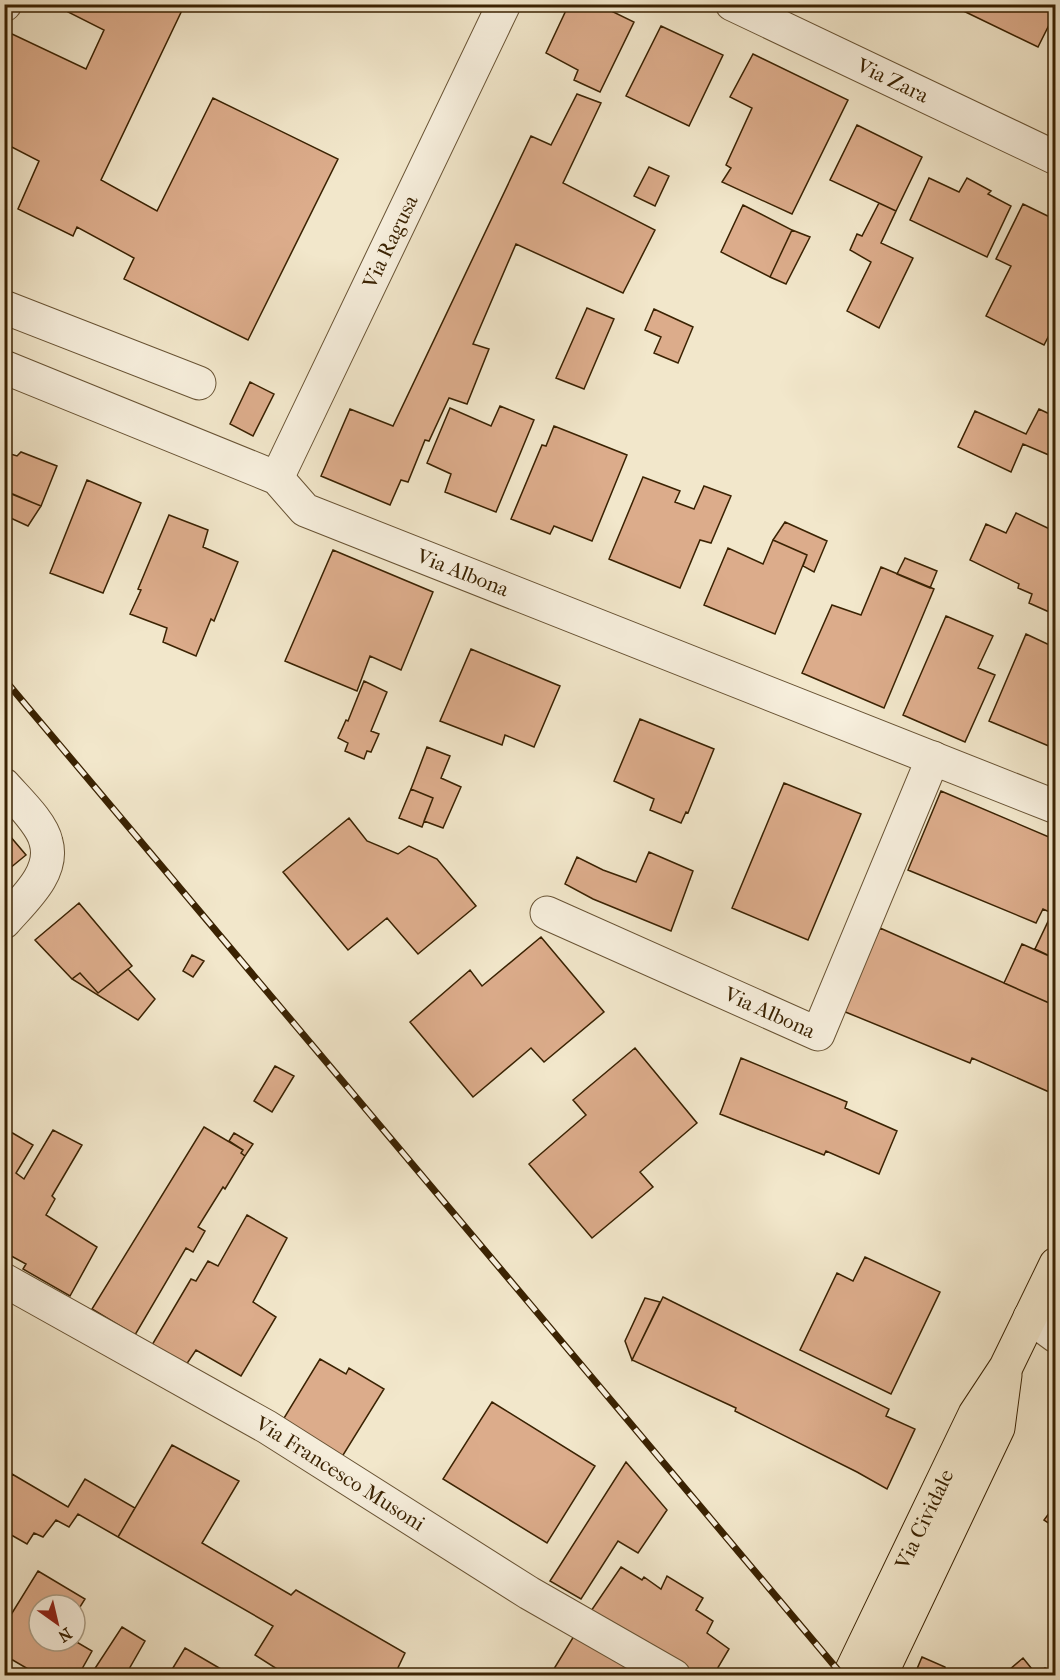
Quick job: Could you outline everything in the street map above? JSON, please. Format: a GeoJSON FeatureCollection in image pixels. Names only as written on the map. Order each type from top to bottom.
{"type":"FeatureCollection","features":[{"type":"Feature","properties":{"kind":"main road","name":"Via Cividale"},"geometry":{"type":"LineString","coordinates":[[849,1676],[975,1414],[1006,1367],[1043,1326],[1056,1264]]}},
{"type":"Feature","properties":{"kind":"main road","name":"Via Cividale"},"geometry":{"type":"LineString","coordinates":[[880,1676],[998,1428],[1006,1367]]}},
{"type":"Feature","properties":{"kind":"street","name":"Via Ragusa"},"geometry":{"type":"LineString","coordinates":[[277,478],[504,4]]}},
{"type":"Feature","properties":{"kind":"street","name":"Via Zara"},"geometry":{"type":"LineString","coordinates":[[732,4],[1056,158]]}},
{"type":"Feature","properties":{"kind":"street"},"geometry":{"type":"LineString","coordinates":[[4,307],[199,383]]}},
{"type":"Feature","properties":{"kind":"street","name":"Via Albona"},"geometry":{"type":"LineString","coordinates":[[4,367],[277,478],[305,510],[1056,807]]}},
{"type":"Feature","properties":{"kind":"street","name":"Via Albona"},"geometry":{"type":"LineString","coordinates":[[547,913],[818,1034],[933,758]]}},
{"type":"Feature","properties":{"kind":"street"},"geometry":{"type":"LineString","coordinates":[[4,785],[39,827],[46,842],[47,857],[44,872],[4,922]]}},
{"type":"Feature","properties":{"kind":"street","name":"Via Francesco Musoni"},"geometry":{"type":"LineString","coordinates":[[4,1280],[267,1427],[529,1593],[674,1676]]}},
{"type":"Feature","properties":{"kind":"building"},"geometry":{"type":"Polygon","coordinates":[[[72,4],[185,4],[101,180],[157,211],[213,98],[338,159],[248,340],[124,279],[134,258],[77,227],[73,236],[18,209],[39,161],[4,143],[4,45],[10,33],[86,69],[104,30],[68,12],[72,4]]]}},
{"type":"Feature","properties":{"kind":"building"},"geometry":{"type":"Polygon","coordinates":[[[569,4],[597,4],[634,22],[600,92],[574,80],[578,70],[546,53],[569,4]]]}},
{"type":"Feature","properties":{"kind":"building"},"geometry":{"type":"Polygon","coordinates":[[[949,4],[1056,4],[1056,11],[1038,47],[949,4]]]}},
{"type":"Feature","properties":{"kind":"building"},"geometry":{"type":"Polygon","coordinates":[[[661,26],[723,55],[689,126],[626,96],[661,26]]]}},
{"type":"Feature","properties":{"kind":"building"},"geometry":{"type":"Polygon","coordinates":[[[753,54],[848,100],[792,214],[722,182],[731,168],[726,165],[752,108],[730,97],[753,54]]]}},
{"type":"Feature","properties":{"kind":"building"},"geometry":{"type":"Polygon","coordinates":[[[577,94],[601,103],[563,183],[655,230],[623,293],[516,244],[473,344],[489,349],[467,404],[449,398],[429,441],[425,440],[408,482],[401,480],[390,505],[321,476],[350,409],[393,426],[531,136],[551,145],[577,94]]]}},
{"type":"Feature","properties":{"kind":"building"},"geometry":{"type":"Polygon","coordinates":[[[857,125],[922,157],[896,211],[830,180],[857,125]]]}},
{"type":"Feature","properties":{"kind":"building"},"geometry":{"type":"Polygon","coordinates":[[[649,167],[669,176],[655,206],[634,196],[649,167]]]}},
{"type":"Feature","properties":{"kind":"building"},"geometry":{"type":"Polygon","coordinates":[[[929,178],[959,192],[967,178],[991,191],[988,194],[1011,206],[987,257],[910,220],[929,178]]]}},
{"type":"Feature","properties":{"kind":"building"},"geometry":{"type":"Polygon","coordinates":[[[879,203],[896,211],[881,243],[913,258],[879,328],[847,311],[871,262],[850,250],[857,234],[862,236],[879,203]]]}},
{"type":"Feature","properties":{"kind":"building"},"geometry":{"type":"Polygon","coordinates":[[[1023,204],[1056,220],[1056,322],[1044,345],[986,316],[1011,266],[996,259],[1023,204]]]}},
{"type":"Feature","properties":{"kind":"building"},"geometry":{"type":"Polygon","coordinates":[[[743,205],[792,230],[770,277],[721,252],[743,205]]]}},
{"type":"Feature","properties":{"kind":"building"},"geometry":{"type":"Polygon","coordinates":[[[792,230],[810,237],[786,284],[770,277],[792,230]]]}},
{"type":"Feature","properties":{"kind":"building"},"geometry":{"type":"Polygon","coordinates":[[[587,308],[614,319],[584,389],[556,378],[587,308]]]}},
{"type":"Feature","properties":{"kind":"building"},"geometry":{"type":"Polygon","coordinates":[[[654,309],[693,327],[678,363],[654,353],[661,337],[645,330],[654,309]]]}},
{"type":"Feature","properties":{"kind":"building"},"geometry":{"type":"Polygon","coordinates":[[[250,382],[274,394],[253,436],[230,424],[250,382]]]}},
{"type":"Feature","properties":{"kind":"building"},"geometry":{"type":"Polygon","coordinates":[[[500,406],[534,420],[496,512],[445,492],[451,474],[427,463],[450,408],[491,426],[500,406]]]}},
{"type":"Feature","properties":{"kind":"building"},"geometry":{"type":"Polygon","coordinates":[[[1039,409],[1056,417],[1056,458],[1023,444],[1011,472],[958,447],[975,411],[1026,434],[1039,409]]]}},
{"type":"Feature","properties":{"kind":"building"},"geometry":{"type":"Polygon","coordinates":[[[554,426],[627,455],[592,541],[554,526],[550,534],[511,519],[542,445],[546,446],[554,426]]]}},
{"type":"Feature","properties":{"kind":"building"},"geometry":{"type":"Polygon","coordinates":[[[4,452],[17,456],[21,452],[57,466],[41,506],[4,491],[4,452]]]}},
{"type":"Feature","properties":{"kind":"building"},"geometry":{"type":"Polygon","coordinates":[[[643,477],[680,491],[675,502],[694,509],[704,486],[731,496],[711,543],[700,540],[680,588],[609,559],[643,477]]]}},
{"type":"Feature","properties":{"kind":"building"},"geometry":{"type":"Polygon","coordinates":[[[87,480],[141,503],[103,593],[50,573],[87,480]]]}},
{"type":"Feature","properties":{"kind":"building"},"geometry":{"type":"Polygon","coordinates":[[[8,492],[41,506],[28,526],[4,515],[4,501],[8,492]]]}},
{"type":"Feature","properties":{"kind":"building"},"geometry":{"type":"Polygon","coordinates":[[[1016,513],[1056,532],[1056,615],[1029,603],[1032,594],[1018,588],[1019,584],[970,560],[986,524],[1006,533],[1016,513]]]}},
{"type":"Feature","properties":{"kind":"building"},"geometry":{"type":"Polygon","coordinates":[[[169,515],[208,530],[203,547],[238,562],[214,621],[211,619],[196,656],[163,642],[167,628],[130,614],[169,515]]]}},
{"type":"Feature","properties":{"kind":"building"},"geometry":{"type":"Polygon","coordinates":[[[785,522],[827,541],[814,572],[803,566],[807,555],[773,540],[785,522]]]}},
{"type":"Feature","properties":{"kind":"building"},"geometry":{"type":"Polygon","coordinates":[[[773,540],[807,555],[775,634],[704,605],[728,548],[763,564],[773,540]]]}},
{"type":"Feature","properties":{"kind":"building"},"geometry":{"type":"Polygon","coordinates":[[[333,550],[433,592],[401,670],[370,656],[357,691],[285,661],[333,550]]]}},
{"type":"Feature","properties":{"kind":"building"},"geometry":{"type":"Polygon","coordinates":[[[905,558],[937,571],[930,588],[897,574],[905,558]]]}},
{"type":"Feature","properties":{"kind":"building"},"geometry":{"type":"Polygon","coordinates":[[[881,567],[934,589],[884,708],[802,673],[832,605],[861,615],[881,567]]]}},
{"type":"Feature","properties":{"kind":"building"},"geometry":{"type":"Polygon","coordinates":[[[946,616],[993,636],[978,668],[995,675],[965,742],[903,715],[946,616]]]}},
{"type":"Feature","properties":{"kind":"building"},"geometry":{"type":"Polygon","coordinates":[[[1026,634],[1056,648],[1056,749],[989,721],[1026,634]]]}},
{"type":"Feature","properties":{"kind":"building"},"geometry":{"type":"Polygon","coordinates":[[[471,649],[560,686],[534,747],[505,735],[502,745],[440,721],[471,649]]]}},
{"type":"Feature","properties":{"kind":"building"},"geometry":{"type":"Polygon","coordinates":[[[364,681],[387,692],[371,731],[379,734],[371,752],[367,751],[364,759],[345,751],[348,743],[338,738],[346,720],[348,721],[364,681]]]}},
{"type":"Feature","properties":{"kind":"building"},"geometry":{"type":"Polygon","coordinates":[[[640,719],[714,749],[688,813],[686,812],[681,823],[650,810],[654,799],[614,781],[640,719]]]}},
{"type":"Feature","properties":{"kind":"building"},"geometry":{"type":"Polygon","coordinates":[[[427,747],[450,756],[441,778],[461,787],[443,828],[424,821],[433,798],[411,789],[427,747]]]}},
{"type":"Feature","properties":{"kind":"building"},"geometry":{"type":"Polygon","coordinates":[[[784,783],[861,814],[808,940],[732,908],[784,783]]]}},
{"type":"Feature","properties":{"kind":"building"},"geometry":{"type":"Polygon","coordinates":[[[411,789],[433,798],[422,827],[399,818],[411,789]]]}},
{"type":"Feature","properties":{"kind":"building"},"geometry":{"type":"Polygon","coordinates":[[[941,791],[1056,840],[1056,959],[1035,949],[1052,913],[1043,909],[1036,923],[908,870],[941,791]]]}},
{"type":"Feature","properties":{"kind":"building"},"geometry":{"type":"Polygon","coordinates":[[[349,818],[367,841],[398,854],[409,846],[437,859],[476,906],[418,954],[387,918],[348,950],[283,872],[349,818]]]}},
{"type":"Feature","properties":{"kind":"building"},"geometry":{"type":"Polygon","coordinates":[[[4,829],[26,855],[4,873],[4,829]]]}},
{"type":"Feature","properties":{"kind":"building"},"geometry":{"type":"Polygon","coordinates":[[[649,852],[693,871],[671,931],[593,899],[565,884],[577,857],[603,870],[636,882],[649,852]]]}},
{"type":"Feature","properties":{"kind":"building"},"geometry":{"type":"Polygon","coordinates":[[[79,903],[132,966],[98,993],[80,973],[72,979],[35,940],[79,903]]]}},
{"type":"Feature","properties":{"kind":"building"},"geometry":{"type":"Polygon","coordinates":[[[880,928],[1056,1006],[1056,1095],[972,1058],[970,1063],[843,1011],[880,928]]]}},
{"type":"Feature","properties":{"kind":"building"},"geometry":{"type":"Polygon","coordinates":[[[541,937],[604,1012],[544,1062],[531,1048],[473,1097],[410,1022],[470,970],[482,986],[541,937]]]}},
{"type":"Feature","properties":{"kind":"building"},"geometry":{"type":"Polygon","coordinates":[[[1022,944],[1056,959],[1056,1006],[1004,983],[1022,944]]]}},
{"type":"Feature","properties":{"kind":"building"},"geometry":{"type":"Polygon","coordinates":[[[192,955],[204,961],[193,977],[183,971],[192,955]]]}},
{"type":"Feature","properties":{"kind":"building"},"geometry":{"type":"Polygon","coordinates":[[[128,969],[155,999],[138,1020],[72,979],[80,973],[98,993],[128,969]]]}},
{"type":"Feature","properties":{"kind":"building"},"geometry":{"type":"Polygon","coordinates":[[[635,1048],[697,1123],[640,1172],[653,1187],[592,1238],[529,1164],[586,1115],[573,1100],[635,1048]]]}},
{"type":"Feature","properties":{"kind":"building"},"geometry":{"type":"Polygon","coordinates":[[[741,1058],[847,1102],[845,1108],[897,1131],[879,1174],[826,1151],[824,1155],[720,1114],[741,1058]]]}},
{"type":"Feature","properties":{"kind":"building"},"geometry":{"type":"Polygon","coordinates":[[[275,1066],[294,1076],[272,1112],[254,1101],[275,1066]]]}},
{"type":"Feature","properties":{"kind":"building"},"geometry":{"type":"Polygon","coordinates":[[[204,1127],[243,1150],[241,1153],[245,1156],[198,1227],[205,1231],[193,1252],[186,1248],[135,1335],[92,1309],[204,1127]]]}},
{"type":"Feature","properties":{"kind":"building"},"geometry":{"type":"Polygon","coordinates":[[[4,1128],[33,1145],[16,1173],[24,1179],[53,1130],[82,1145],[52,1196],[55,1199],[46,1215],[97,1247],[70,1296],[23,1269],[26,1264],[4,1252],[4,1128]]]}},
{"type":"Feature","properties":{"kind":"building"},"geometry":{"type":"Polygon","coordinates":[[[234,1133],[253,1144],[245,1156],[241,1153],[243,1150],[229,1141],[234,1133]]]}},
{"type":"Feature","properties":{"kind":"building"},"geometry":{"type":"Polygon","coordinates":[[[247,1215],[287,1238],[253,1302],[276,1317],[241,1376],[196,1350],[186,1365],[152,1345],[191,1279],[196,1281],[208,1261],[218,1266],[247,1215]]]}},
{"type":"Feature","properties":{"kind":"building"},"geometry":{"type":"Polygon","coordinates":[[[865,1257],[940,1292],[891,1394],[800,1350],[837,1273],[853,1281],[865,1257]]]}},
{"type":"Feature","properties":{"kind":"building"},"geometry":{"type":"Polygon","coordinates":[[[663,1297],[889,1409],[886,1416],[915,1429],[887,1489],[735,1411],[736,1408],[632,1360],[663,1297]]]}},
{"type":"Feature","properties":{"kind":"building"},"geometry":{"type":"Polygon","coordinates":[[[645,1298],[660,1302],[632,1360],[625,1341],[645,1298]]]}},
{"type":"Feature","properties":{"kind":"building"},"geometry":{"type":"Polygon","coordinates":[[[320,1359],[346,1374],[349,1368],[384,1389],[340,1460],[281,1423],[320,1359]]]}},
{"type":"Feature","properties":{"kind":"building"},"geometry":{"type":"Polygon","coordinates":[[[492,1402],[595,1466],[547,1543],[443,1479],[492,1402]]]}},
{"type":"Feature","properties":{"kind":"building"},"geometry":{"type":"Polygon","coordinates":[[[172,1445],[239,1481],[202,1543],[291,1595],[296,1590],[405,1653],[394,1676],[288,1676],[255,1655],[273,1626],[118,1537],[172,1445]]]}},
{"type":"Feature","properties":{"kind":"building"},"geometry":{"type":"Polygon","coordinates":[[[626,1462],[667,1510],[638,1553],[618,1541],[581,1599],[550,1581],[626,1462]]]}},
{"type":"Feature","properties":{"kind":"building"},"geometry":{"type":"Polygon","coordinates":[[[12,1474],[68,1507],[85,1479],[135,1508],[118,1537],[78,1514],[69,1527],[56,1520],[43,1537],[34,1533],[27,1544],[6,1532],[4,1534],[4,1486],[12,1474]]]}},
{"type":"Feature","properties":{"kind":"building"},"geometry":{"type":"Polygon","coordinates":[[[1056,1504],[1056,1528],[1044,1520],[1056,1504]]]}},
{"type":"Feature","properties":{"kind":"building"},"geometry":{"type":"Polygon","coordinates":[[[621,1567],[642,1580],[644,1577],[661,1589],[667,1576],[703,1598],[696,1610],[713,1621],[707,1633],[729,1649],[713,1676],[697,1676],[591,1611],[621,1567]]]}},
{"type":"Feature","properties":{"kind":"building"},"geometry":{"type":"Polygon","coordinates":[[[38,1571],[75,1593],[27,1593],[27,1653],[87,1653],[87,1648],[92,1651],[78,1676],[40,1676],[4,1655],[4,1626],[38,1571]]]}},
{"type":"Feature","properties":{"kind":"building"},"geometry":{"type":"Polygon","coordinates":[[[122,1627],[145,1641],[125,1676],[90,1676],[122,1627]]]}},
{"type":"Feature","properties":{"kind":"building"},"geometry":{"type":"Polygon","coordinates":[[[577,1631],[652,1676],[558,1676],[552,1672],[577,1631]]]}},
{"type":"Feature","properties":{"kind":"building"},"geometry":{"type":"Polygon","coordinates":[[[185,1648],[233,1676],[168,1676],[185,1648]]]}},
{"type":"Feature","properties":{"kind":"building"},"geometry":{"type":"Polygon","coordinates":[[[922,1657],[945,1667],[946,1676],[914,1676],[922,1657]]]}},
{"type":"Feature","properties":{"kind":"building"},"geometry":{"type":"Polygon","coordinates":[[[1023,1658],[1036,1674],[1045,1668],[1050,1676],[1002,1676],[1023,1658]]]}},
{"type":"Feature","properties":{"kind":"railway"},"geometry":{"type":"LineString","coordinates":[[4,679],[843,1676]]}}]}
